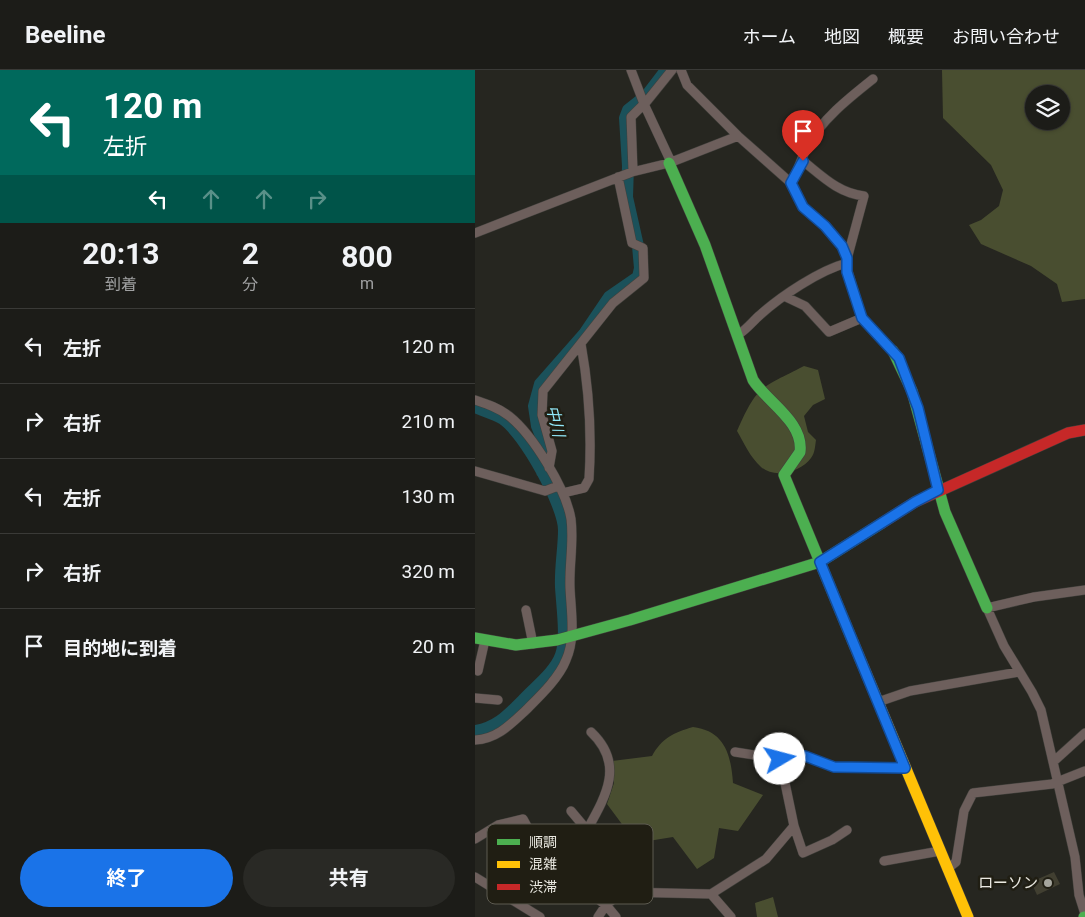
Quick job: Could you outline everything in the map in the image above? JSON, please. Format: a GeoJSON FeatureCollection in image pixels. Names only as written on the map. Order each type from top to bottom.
{"type":"FeatureCollection","features":[{"type":"Feature","properties":{"kind":"street"},"geometry":{"type":"LineString","coordinates":[[631,70],[644,104],[683,190],[739,334],[757,386],[791,421],[801,443],[797,461],[784,476],[968,917]]}},
{"type":"Feature","properties":{"kind":"street"},"geometry":{"type":"LineString","coordinates":[[571,524],[566,502],[554,488],[550,470],[552,451],[542,415],[543,391],[613,303],[643,278],[645,274],[638,246],[627,174],[630,122],[631,117],[671,70]]}},
{"type":"Feature","properties":{"kind":"street"},"geometry":{"type":"LineString","coordinates":[[681,70],[687,85],[737,136],[791,183],[799,201],[825,226],[842,246],[847,261]]}},
{"type":"Feature","properties":{"kind":"street"},"geometry":{"type":"LineString","coordinates":[[791,183],[803,161],[806,148],[814,136],[852,96],[873,79]]}},
{"type":"Feature","properties":{"kind":"street"},"geometry":{"type":"LineString","coordinates":[[475,232],[627,174],[670,163],[737,136]]}},
{"type":"Feature","properties":{"kind":"street"},"geometry":{"type":"LineString","coordinates":[[803,161],[828,183],[856,195],[864,196],[847,261],[847,272],[862,318],[893,350],[913,391],[945,512],[1003,646],[1041,710],[1059,782],[1075,857],[1079,895],[1085,916]]}},
{"type":"Feature","properties":{"kind":"street"},"geometry":{"type":"LineString","coordinates":[[739,334],[761,314],[808,280],[847,261]]}},
{"type":"Feature","properties":{"kind":"street"},"geometry":{"type":"LineString","coordinates":[[786,297],[805,306],[829,332],[862,318]]}},
{"type":"Feature","properties":{"kind":"street"},"geometry":{"type":"LineString","coordinates":[[567,492],[584,488],[589,479],[590,413],[587,378],[581,344]]}},
{"type":"Feature","properties":{"kind":"street"},"geometry":{"type":"LineString","coordinates":[[475,400],[508,415],[523,428],[550,470],[557,474],[567,492],[574,512],[571,524],[566,661],[537,699],[508,727],[478,740],[475,748]]}},
{"type":"Feature","properties":{"kind":"street"},"geometry":{"type":"LineString","coordinates":[[478,671],[480,639],[517,644],[533,644],[566,637],[631,620],[820,562],[915,502],[938,490],[1068,433],[1085,430]]}},
{"type":"Feature","properties":{"kind":"street"},"geometry":{"type":"LineString","coordinates":[[475,471],[554,488]]}},
{"type":"Feature","properties":{"kind":"street"},"geometry":{"type":"LineString","coordinates":[[987,608],[1035,597],[1085,590]]}},
{"type":"Feature","properties":{"kind":"street"},"geometry":{"type":"LineString","coordinates":[[526,610],[533,644]]}},
{"type":"Feature","properties":{"kind":"street"},"geometry":{"type":"LineString","coordinates":[[878,702],[910,691],[1019,672]]}},
{"type":"Feature","properties":{"kind":"street"},"geometry":{"type":"LineString","coordinates":[[475,698],[498,700]]}},
{"type":"Feature","properties":{"kind":"street"},"geometry":{"type":"LineString","coordinates":[[590,824],[609,787],[605,749],[591,732]]}},
{"type":"Feature","properties":{"kind":"street"},"geometry":{"type":"LineString","coordinates":[[1053,762],[1085,733]]}},
{"type":"Feature","properties":{"kind":"street"},"geometry":{"type":"LineString","coordinates":[[735,752],[780,759],[805,756],[834,767],[905,768]]}},
{"type":"Feature","properties":{"kind":"street"},"geometry":{"type":"LineString","coordinates":[[780,759],[794,826],[803,852],[847,830]]}},
{"type":"Feature","properties":{"kind":"street"},"geometry":{"type":"LineString","coordinates":[[947,869],[956,862],[964,811],[973,793],[1059,782],[1085,771]]}},
{"type":"Feature","properties":{"kind":"street"},"geometry":{"type":"LineString","coordinates":[[571,811],[582,824]]}},
{"type":"Feature","properties":{"kind":"street"},"geometry":{"type":"LineString","coordinates":[[501,824],[523,819],[526,824]]}},
{"type":"Feature","properties":{"kind":"street"},"geometry":{"type":"LineString","coordinates":[[653,893],[711,894],[765,859],[794,826]]}},
{"type":"Feature","properties":{"kind":"street"},"geometry":{"type":"LineString","coordinates":[[475,839],[487,831]]}},
{"type":"Feature","properties":{"kind":"street"},"geometry":{"type":"LineString","coordinates":[[884,861],[940,851]]}},
{"type":"Feature","properties":{"kind":"street"},"geometry":{"type":"LineString","coordinates":[[475,877],[487,884]]}},
{"type":"Feature","properties":{"kind":"street"},"geometry":{"type":"LineString","coordinates":[[711,894],[731,917]]}},
{"type":"Feature","properties":{"kind":"street"},"geometry":{"type":"LineString","coordinates":[[519,904],[540,917]]}},
{"type":"Feature","properties":{"kind":"street"},"geometry":{"type":"LineString","coordinates":[[598,917],[606,905],[616,917]]}},
{"type":"Feature","properties":{"kind":"green space"},"geometry":{"type":"Polygon","coordinates":[[[942,70],[1085,70],[1085,299],[1062,302],[1057,284],[1031,266],[981,244],[969,225],[981,220],[999,206],[1003,190],[991,165],[943,118],[942,70]]]}},
{"type":"Feature","properties":{"kind":"green space"},"geometry":{"type":"Polygon","coordinates":[[[804,366],[818,370],[825,399],[813,405],[804,416],[808,432],[816,440],[815,449],[811,458],[801,467],[780,473],[766,471],[747,450],[737,431],[750,404],[762,389],[804,366]]]}},
{"type":"Feature","properties":{"kind":"green space"},"geometry":{"type":"Polygon","coordinates":[[[693,727],[704,729],[719,739],[728,754],[733,783],[763,795],[738,831],[719,828],[714,858],[697,869],[673,837],[653,840],[653,824],[622,824],[607,804],[614,783],[612,761],[652,756],[664,740],[693,727]]]}},
{"type":"Feature","properties":{"kind":"green space"},"geometry":{"type":"Polygon","coordinates":[[[773,897],[778,917],[757,917],[755,903],[773,897]]]}},
{"type":"Feature","properties":{"kind":"building"},"geometry":{"type":"Polygon","coordinates":[[[1054,872],[1060,884],[1037,895],[1031,882],[1054,872]]]}},
{"type":"Feature","properties":{"kind":"waterway","name":"中川"},"geometry":{"type":"LineString","coordinates":[[542,472],[547,451],[537,426],[534,406],[540,384],[584,334],[609,297],[638,277],[640,268],[638,246],[627,197],[628,166],[625,118],[628,110],[647,95],[666,70]]}},
{"type":"Feature","properties":{"kind":"waterway","name":"中川"},"geometry":{"type":"LineString","coordinates":[[475,407],[503,419],[512,427],[532,454],[557,504],[564,530],[561,580],[564,631],[561,655],[550,673],[508,715],[490,727],[475,731]]}},
{"type":"Feature","properties":{"kind":"traffic: fast"},"geometry":{"type":"LineString","coordinates":[[669,163],[705,245],[753,380],[791,422],[800,441],[800,452],[784,475],[853,642]]}},
{"type":"Feature","properties":{"kind":"traffic: fast"},"geometry":{"type":"LineString","coordinates":[[893,351],[912,391],[945,512],[987,608]]}},
{"type":"Feature","properties":{"kind":"traffic: fast"},"geometry":{"type":"LineString","coordinates":[[475,638],[516,645],[557,640],[630,620],[820,562],[882,523]]}},
{"type":"Feature","properties":{"kind":"traffic: slow"},"geometry":{"type":"LineString","coordinates":[[853,642],[968,917]]}},
{"type":"Feature","properties":{"kind":"traffic: jam"},"geometry":{"type":"LineString","coordinates":[[882,523],[915,502],[1068,433],[1085,430]]}},
{"type":"Feature","properties":{"kind":"place","name":"ローソン"},"geometry":{"type":"Point","coordinates":[1048,883]}},
{"type":"Feature","properties":{"kind":"route"},"geometry":{"type":"LineString","coordinates":[[780,759],[805,756],[834,767],[905,768],[820,562],[858,540],[915,502],[938,490],[913,391],[899,358],[865,324],[847,272],[847,258],[842,246],[814,214],[803,207],[791,183],[803,161]]}}]}
